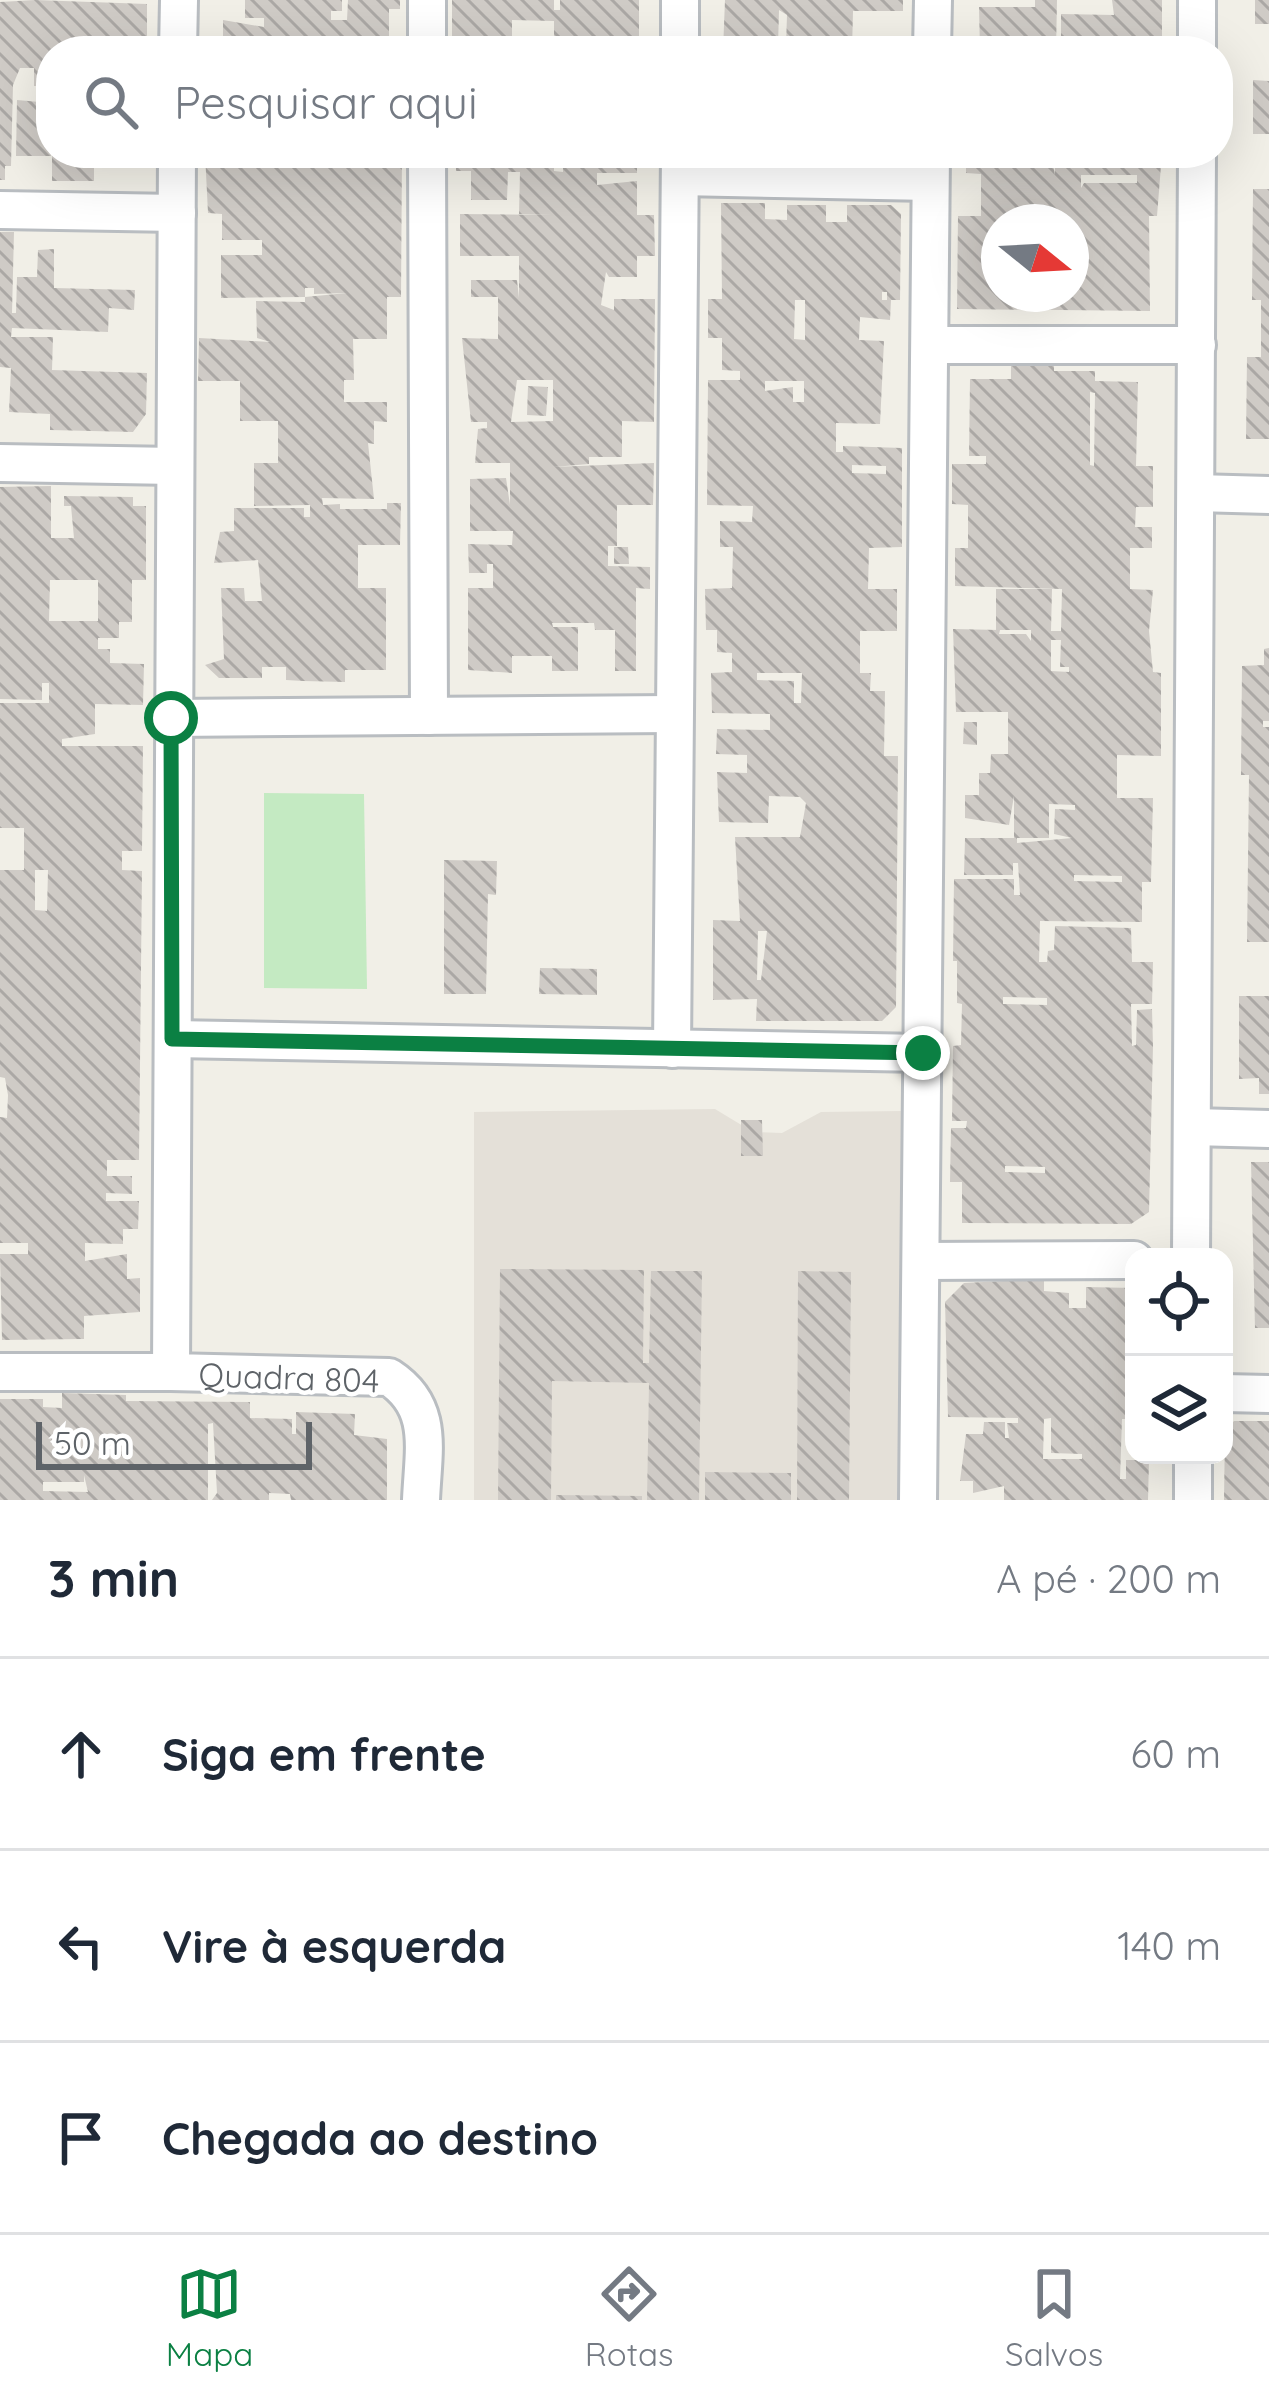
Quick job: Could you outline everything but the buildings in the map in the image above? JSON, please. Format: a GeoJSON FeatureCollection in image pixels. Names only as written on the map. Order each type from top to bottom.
{"type":"FeatureCollection","features":[{"type":"Feature","properties":{"kind":"street"},"geometry":{"type":"LineString","coordinates":[[178,36],[179,0]]}},
{"type":"Feature","properties":{"kind":"street"},"geometry":{"type":"LineString","coordinates":[[427,0],[427,36]]}},
{"type":"Feature","properties":{"kind":"street"},"geometry":{"type":"LineString","coordinates":[[680,0],[680,36]]}},
{"type":"Feature","properties":{"kind":"street"},"geometry":{"type":"LineString","coordinates":[[932,36],[933,0]]}},
{"type":"Feature","properties":{"kind":"street"},"geometry":{"type":"LineString","coordinates":[[1197,0],[1197,36]]}},
{"type":"Feature","properties":{"kind":"street","name":"Quadra 804"},"geometry":{"type":"LineString","coordinates":[[177,168],[171,1372],[389,1377],[405,1388],[424,1416],[422,1500]]}},
{"type":"Feature","properties":{"kind":"street"},"geometry":{"type":"LineString","coordinates":[[427,168],[429,716]]}},
{"type":"Feature","properties":{"kind":"street"},"geometry":{"type":"LineString","coordinates":[[671,1049],[680,168]]}},
{"type":"Feature","properties":{"kind":"street"},"geometry":{"type":"LineString","coordinates":[[918,1500],[930,168]]}},
{"type":"Feature","properties":{"kind":"street"},"geometry":{"type":"LineString","coordinates":[[1191,1248],[1197,168]]}},
{"type":"Feature","properties":{"kind":"street"},"geometry":{"type":"LineString","coordinates":[[0,210],[177,213]]}},
{"type":"Feature","properties":{"kind":"street"},"geometry":{"type":"LineString","coordinates":[[930,345],[1196,345]]}},
{"type":"Feature","properties":{"kind":"street"},"geometry":{"type":"LineString","coordinates":[[0,463],[175,466]]}},
{"type":"Feature","properties":{"kind":"street"},"geometry":{"type":"LineString","coordinates":[[1196,493],[1269,495]]}},
{"type":"Feature","properties":{"kind":"street"},"geometry":{"type":"LineString","coordinates":[[171,718],[672,714]]}},
{"type":"Feature","properties":{"kind":"street"},"geometry":{"type":"LineString","coordinates":[[172,1039],[923,1053]]}},
{"type":"Feature","properties":{"kind":"street"},"geometry":{"type":"LineString","coordinates":[[1192,1127],[1269,1129]]}},
{"type":"Feature","properties":{"kind":"street"},"geometry":{"type":"LineString","coordinates":[[923,1261],[1125,1260]]}},
{"type":"Feature","properties":{"kind":"street"},"geometry":{"type":"LineString","coordinates":[[0,1372],[171,1372]]}},
{"type":"Feature","properties":{"kind":"street"},"geometry":{"type":"LineString","coordinates":[[1233,1393],[1269,1394]]}},
{"type":"Feature","properties":{"kind":"street"},"geometry":{"type":"LineString","coordinates":[[1193,1464],[1193,1500]]}},
{"type":"Feature","properties":{"kind":"shaded area"},"geometry":{"type":"Polygon","coordinates":[[[715,1109],[753,1132],[782,1133],[821,1112],[902,1111],[898,1500],[474,1500],[474,1112],[715,1109]]]}},
{"type":"Feature","properties":{"kind":"green space"},"geometry":{"type":"Polygon","coordinates":[[[264,793],[364,794],[367,989],[264,988],[264,793]]]}},
{"type":"Feature","properties":{"kind":"route"},"geometry":{"type":"LineString","coordinates":[[171,718],[172,1039],[923,1053]]}}]}
